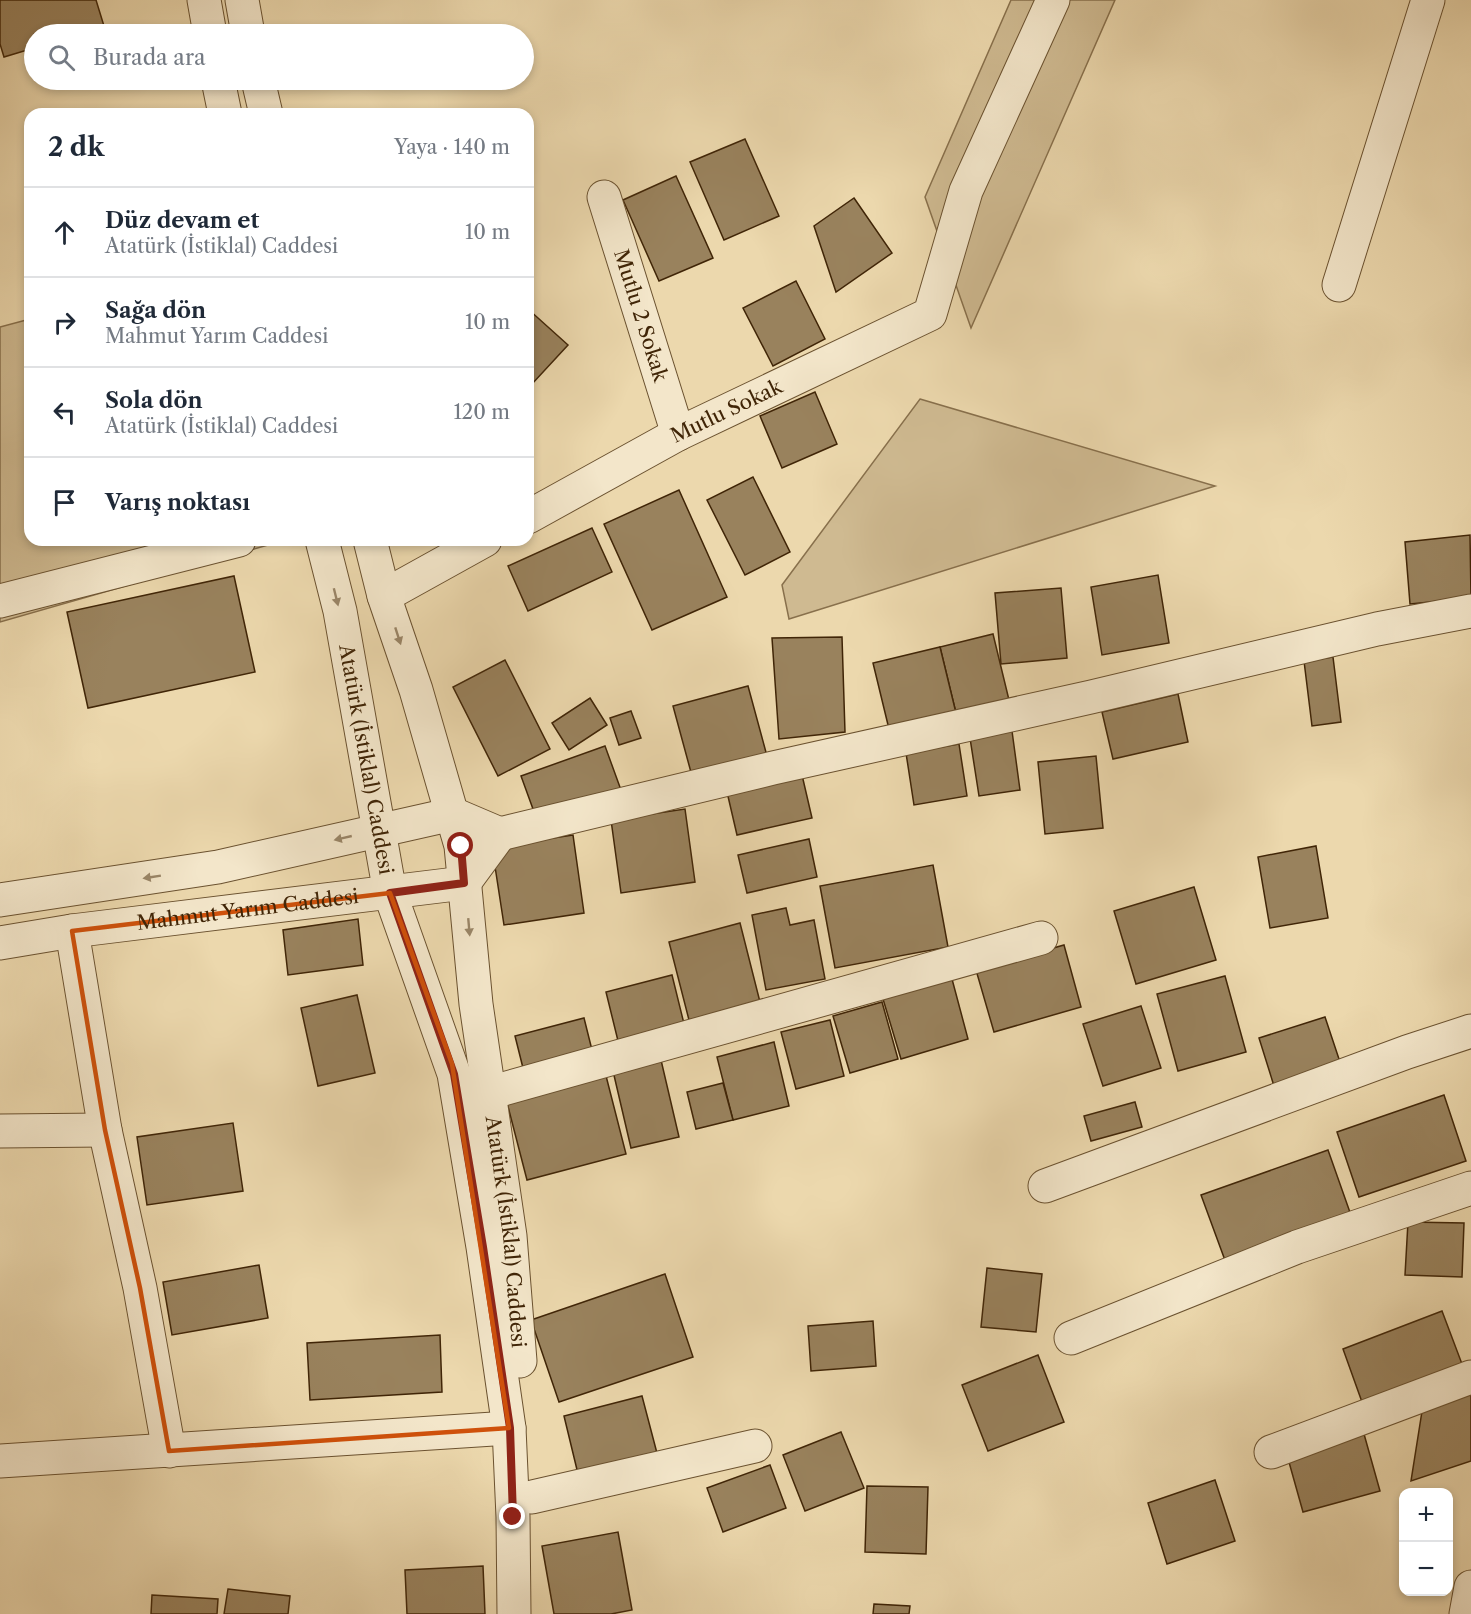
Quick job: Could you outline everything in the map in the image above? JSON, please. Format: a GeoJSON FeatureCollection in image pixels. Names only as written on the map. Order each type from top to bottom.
{"type":"FeatureCollection","features":[{"type":"Feature","properties":{"kind":"street"},"geometry":{"type":"LineString","coordinates":[[204,0],[208,24]]}},
{"type":"Feature","properties":{"kind":"street"},"geometry":{"type":"LineString","coordinates":[[242,0],[246,24]]}},
{"type":"Feature","properties":{"kind":"street","name":"Mutlu Sokak"},"geometry":{"type":"LineString","coordinates":[[534,514],[678,434],[930,314],[966,191],[1053,0]]}},
{"type":"Feature","properties":{"kind":"street"},"geometry":{"type":"LineString","coordinates":[[1339,285],[1428,0]]}},
{"type":"Feature","properties":{"kind":"street"},"geometry":{"type":"LineString","coordinates":[[220,90],[224,108]]}},
{"type":"Feature","properties":{"kind":"street"},"geometry":{"type":"LineString","coordinates":[[260,90],[265,108]]}},
{"type":"Feature","properties":{"kind":"street","name":"Mutlu 2 Sokak"},"geometry":{"type":"LineString","coordinates":[[604,197],[678,434]]}},
{"type":"Feature","properties":{"kind":"street"},"geometry":{"type":"LineString","coordinates":[[0,601],[215,546]]}},
{"type":"Feature","properties":{"kind":"street","name":"Atatürk (İstiklal) Caddesi"},"geometry":{"type":"LineString","coordinates":[[324,546],[340,611],[390,893],[452,1064],[483,1247],[510,1428],[514,1614]]}},
{"type":"Feature","properties":{"kind":"street","name":"Atatürk (İstiklal) Caddesi"},"geometry":{"type":"LineString","coordinates":[[372,546],[384,596],[416,690],[461,846],[476,1004],[510,1236],[532,1497],[529,1614]]}},
{"type":"Feature","properties":{"kind":"street"},"geometry":{"type":"LineString","coordinates":[[384,596],[474,546]]}},
{"type":"Feature","properties":{"kind":"street"},"geometry":{"type":"LineString","coordinates":[[0,900],[218,867],[453,814],[500,834],[773,768],[1091,697],[1377,629],[1471,611]]}},
{"type":"Feature","properties":{"kind":"street"},"geometry":{"type":"LineString","coordinates":[[464,883],[500,834]]}},
{"type":"Feature","properties":{"kind":"street","name":"Mahmut Yarım Caddesi"},"geometry":{"type":"LineString","coordinates":[[0,943],[72,931],[464,883]]}},
{"type":"Feature","properties":{"kind":"street"},"geometry":{"type":"LineString","coordinates":[[72,931],[105,1130],[140,1288],[169,1450]]}},
{"type":"Feature","properties":{"kind":"street"},"geometry":{"type":"LineString","coordinates":[[489,1093],[1041,938]]}},
{"type":"Feature","properties":{"kind":"street"},"geometry":{"type":"LineString","coordinates":[[1045,1186],[1407,1052],[1471,1031]]}},
{"type":"Feature","properties":{"kind":"street"},"geometry":{"type":"LineString","coordinates":[[0,1131],[105,1130]]}},
{"type":"Feature","properties":{"kind":"street"},"geometry":{"type":"LineString","coordinates":[[1071,1338],[1297,1247],[1471,1188]]}},
{"type":"Feature","properties":{"kind":"street"},"geometry":{"type":"LineString","coordinates":[[1271,1452],[1471,1377]]}},
{"type":"Feature","properties":{"kind":"street"},"geometry":{"type":"LineString","coordinates":[[0,1461],[510,1428]]}},
{"type":"Feature","properties":{"kind":"street"},"geometry":{"type":"LineString","coordinates":[[532,1497],[755,1446]]}},
{"type":"Feature","properties":{"kind":"street"},"geometry":{"type":"LineString","coordinates":[[1466,1614],[1471,1587]]}},
{"type":"Feature","properties":{"kind":"highlighted area"},"geometry":{"type":"Polygon","coordinates":[[[390,893],[452,1064],[509,1428],[169,1451],[140,1288],[105,1130],[72,931],[390,893]]]}},
{"type":"Feature","properties":{"kind":"shaded area"},"geometry":{"type":"Polygon","coordinates":[[[1011,0],[1115,0],[971,328],[925,197],[1011,0]]]}},
{"type":"Feature","properties":{"kind":"shaded area"},"geometry":{"type":"Polygon","coordinates":[[[24,321],[24,546],[265,546],[0,622],[0,327],[24,321]]]}},
{"type":"Feature","properties":{"kind":"shaded area"},"geometry":{"type":"Polygon","coordinates":[[[920,399],[1215,486],[789,619],[782,585],[920,399]]]}},
{"type":"Feature","properties":{"kind":"building"},"geometry":{"type":"Polygon","coordinates":[[[0,0],[96,0],[103,24],[24,24],[24,51],[4,57],[0,44],[0,0]]]}},
{"type":"Feature","properties":{"kind":"building"},"geometry":{"type":"Polygon","coordinates":[[[745,139],[779,216],[724,240],[690,162],[745,139]]]}},
{"type":"Feature","properties":{"kind":"building"},"geometry":{"type":"Polygon","coordinates":[[[676,176],[713,258],[659,281],[623,200],[676,176]]]}},
{"type":"Feature","properties":{"kind":"building"},"geometry":{"type":"Polygon","coordinates":[[[854,198],[892,253],[836,292],[814,226],[854,198]]]}},
{"type":"Feature","properties":{"kind":"building"},"geometry":{"type":"Polygon","coordinates":[[[796,281],[825,339],[773,366],[743,308],[796,281]]]}},
{"type":"Feature","properties":{"kind":"building"},"geometry":{"type":"Polygon","coordinates":[[[534,314],[568,345],[534,382],[534,314]]]}},
{"type":"Feature","properties":{"kind":"building"},"geometry":{"type":"Polygon","coordinates":[[[815,392],[837,444],[782,468],[760,416],[815,392]]]}},
{"type":"Feature","properties":{"kind":"building"},"geometry":{"type":"Polygon","coordinates":[[[753,477],[790,552],[745,575],[707,500],[753,477]]]}},
{"type":"Feature","properties":{"kind":"building"},"geometry":{"type":"Polygon","coordinates":[[[679,490],[727,597],[652,630],[604,524],[679,490]]]}},
{"type":"Feature","properties":{"kind":"building"},"geometry":{"type":"Polygon","coordinates":[[[592,528],[612,572],[528,611],[508,566],[592,528]]]}},
{"type":"Feature","properties":{"kind":"building"},"geometry":{"type":"Polygon","coordinates":[[[1470,535],[1471,598],[1410,604],[1405,542],[1470,535]]]}},
{"type":"Feature","properties":{"kind":"building"},"geometry":{"type":"Polygon","coordinates":[[[1158,575],[1169,643],[1102,655],[1091,587],[1158,575]]]}},
{"type":"Feature","properties":{"kind":"building"},"geometry":{"type":"Polygon","coordinates":[[[234,576],[255,672],[88,708],[67,612],[234,576]]]}},
{"type":"Feature","properties":{"kind":"building"},"geometry":{"type":"Polygon","coordinates":[[[1061,588],[1067,658],[1001,664],[995,593],[1061,588]]]}},
{"type":"Feature","properties":{"kind":"building"},"geometry":{"type":"Polygon","coordinates":[[[993,634],[1009,700],[956,713],[940,647],[993,634]]]}},
{"type":"Feature","properties":{"kind":"building"},"geometry":{"type":"Polygon","coordinates":[[[842,637],[845,732],[779,739],[772,638],[842,637]]]}},
{"type":"Feature","properties":{"kind":"building"},"geometry":{"type":"Polygon","coordinates":[[[940,647],[956,713],[889,729],[873,663],[940,647]]]}},
{"type":"Feature","properties":{"kind":"building"},"geometry":{"type":"Polygon","coordinates":[[[1333,657],[1341,722],[1312,726],[1304,661],[1333,657]]]}},
{"type":"Feature","properties":{"kind":"building"},"geometry":{"type":"Polygon","coordinates":[[[505,660],[550,749],[498,776],[453,687],[505,660]]]}},
{"type":"Feature","properties":{"kind":"building"},"geometry":{"type":"Polygon","coordinates":[[[748,686],[767,756],[692,776],[673,706],[748,686]]]}},
{"type":"Feature","properties":{"kind":"building"},"geometry":{"type":"Polygon","coordinates":[[[1178,694],[1188,742],[1113,759],[1102,712],[1178,694]]]}},
{"type":"Feature","properties":{"kind":"building"},"geometry":{"type":"Polygon","coordinates":[[[590,698],[607,725],[569,750],[552,723],[590,698]]]}},
{"type":"Feature","properties":{"kind":"building"},"geometry":{"type":"Polygon","coordinates":[[[631,711],[641,738],[619,745],[610,718],[631,711]]]}},
{"type":"Feature","properties":{"kind":"building"},"geometry":{"type":"Polygon","coordinates":[[[1012,731],[1020,790],[979,796],[970,738],[1012,731]]]}},
{"type":"Feature","properties":{"kind":"building"},"geometry":{"type":"Polygon","coordinates":[[[959,744],[967,796],[914,805],[906,753],[959,744]]]}},
{"type":"Feature","properties":{"kind":"building"},"geometry":{"type":"Polygon","coordinates":[[[605,746],[621,790],[537,820],[521,776],[605,746]]]}},
{"type":"Feature","properties":{"kind":"building"},"geometry":{"type":"Polygon","coordinates":[[[1096,756],[1103,828],[1045,834],[1038,762],[1096,756]]]}},
{"type":"Feature","properties":{"kind":"building"},"geometry":{"type":"Polygon","coordinates":[[[802,775],[812,818],[737,835],[727,792],[802,775]]]}},
{"type":"Feature","properties":{"kind":"building"},"geometry":{"type":"Polygon","coordinates":[[[685,809],[695,882],[621,893],[611,820],[685,809]]]}},
{"type":"Feature","properties":{"kind":"building"},"geometry":{"type":"Polygon","coordinates":[[[573,835],[584,913],[504,925],[492,847],[573,835]]]}},
{"type":"Feature","properties":{"kind":"building"},"geometry":{"type":"Polygon","coordinates":[[[809,839],[817,877],[747,893],[738,855],[809,839]]]}},
{"type":"Feature","properties":{"kind":"building"},"geometry":{"type":"Polygon","coordinates":[[[1316,846],[1328,918],[1270,928],[1258,857],[1316,846]]]}},
{"type":"Feature","properties":{"kind":"building"},"geometry":{"type":"Polygon","coordinates":[[[933,865],[948,947],[835,968],[820,886],[933,865]]]}},
{"type":"Feature","properties":{"kind":"building"},"geometry":{"type":"Polygon","coordinates":[[[1194,887],[1216,960],[1136,984],[1114,911],[1194,887]]]}},
{"type":"Feature","properties":{"kind":"building"},"geometry":{"type":"Polygon","coordinates":[[[786,908],[790,925],[814,920],[825,979],[766,990],[752,915],[786,908]]]}},
{"type":"Feature","properties":{"kind":"building"},"geometry":{"type":"Polygon","coordinates":[[[358,919],[363,965],[288,975],[283,930],[358,919]]]}},
{"type":"Feature","properties":{"kind":"building"},"geometry":{"type":"Polygon","coordinates":[[[740,923],[760,1002],[689,1020],[669,942],[740,923]]]}},
{"type":"Feature","properties":{"kind":"building"},"geometry":{"type":"Polygon","coordinates":[[[1064,945],[1081,1007],[994,1032],[976,970],[1064,945]]]}},
{"type":"Feature","properties":{"kind":"building"},"geometry":{"type":"Polygon","coordinates":[[[672,975],[687,1036],[621,1053],[606,992],[672,975]]]}},
{"type":"Feature","properties":{"kind":"building"},"geometry":{"type":"Polygon","coordinates":[[[1225,976],[1246,1052],[1178,1071],[1157,994],[1225,976]]]}},
{"type":"Feature","properties":{"kind":"building"},"geometry":{"type":"Polygon","coordinates":[[[952,979],[968,1039],[901,1059],[883,999],[952,979]]]}},
{"type":"Feature","properties":{"kind":"building"},"geometry":{"type":"Polygon","coordinates":[[[357,995],[375,1073],[318,1086],[301,1008],[357,995]]]}},
{"type":"Feature","properties":{"kind":"building"},"geometry":{"type":"Polygon","coordinates":[[[882,1002],[898,1059],[850,1073],[833,1016],[882,1002]]]}},
{"type":"Feature","properties":{"kind":"building"},"geometry":{"type":"Polygon","coordinates":[[[1141,1006],[1161,1068],[1103,1086],[1083,1024],[1141,1006]]]}},
{"type":"Feature","properties":{"kind":"building"},"geometry":{"type":"Polygon","coordinates":[[[1325,1017],[1341,1065],[1274,1086],[1259,1038],[1325,1017]]]}},
{"type":"Feature","properties":{"kind":"building"},"geometry":{"type":"Polygon","coordinates":[[[584,1018],[594,1058],[525,1076],[515,1036],[584,1018]]]}},
{"type":"Feature","properties":{"kind":"building"},"geometry":{"type":"Polygon","coordinates":[[[830,1020],[844,1076],[796,1089],[781,1032],[830,1020]]]}},
{"type":"Feature","properties":{"kind":"building"},"geometry":{"type":"Polygon","coordinates":[[[774,1042],[789,1106],[733,1120],[717,1057],[774,1042]]]}},
{"type":"Feature","properties":{"kind":"building"},"geometry":{"type":"Polygon","coordinates":[[[661,1060],[679,1137],[631,1148],[613,1071],[661,1060]]]}},
{"type":"Feature","properties":{"kind":"building"},"geometry":{"type":"Polygon","coordinates":[[[604,1068],[626,1154],[527,1180],[505,1095],[604,1068]]]}},
{"type":"Feature","properties":{"kind":"building"},"geometry":{"type":"Polygon","coordinates":[[[723,1083],[733,1120],[696,1129],[687,1092],[723,1083]]]}},
{"type":"Feature","properties":{"kind":"building"},"geometry":{"type":"Polygon","coordinates":[[[1444,1095],[1466,1161],[1359,1197],[1337,1132],[1444,1095]]]}},
{"type":"Feature","properties":{"kind":"building"},"geometry":{"type":"Polygon","coordinates":[[[1135,1102],[1142,1127],[1091,1141],[1084,1116],[1135,1102]]]}},
{"type":"Feature","properties":{"kind":"building"},"geometry":{"type":"Polygon","coordinates":[[[233,1123],[243,1191],[147,1205],[137,1137],[233,1123]]]}},
{"type":"Feature","properties":{"kind":"building"},"geometry":{"type":"Polygon","coordinates":[[[1328,1150],[1352,1218],[1226,1263],[1201,1195],[1328,1150]]]}},
{"type":"Feature","properties":{"kind":"building"},"geometry":{"type":"Polygon","coordinates":[[[1408,1222],[1464,1223],[1462,1277],[1405,1275],[1408,1222]]]}},
{"type":"Feature","properties":{"kind":"building"},"geometry":{"type":"Polygon","coordinates":[[[259,1265],[268,1318],[172,1335],[163,1282],[259,1265]]]}},
{"type":"Feature","properties":{"kind":"building"},"geometry":{"type":"Polygon","coordinates":[[[987,1268],[1042,1274],[1036,1332],[981,1327],[987,1268]]]}},
{"type":"Feature","properties":{"kind":"building"},"geometry":{"type":"Polygon","coordinates":[[[665,1274],[693,1357],[559,1402],[531,1320],[665,1274]]]}},
{"type":"Feature","properties":{"kind":"building"},"geometry":{"type":"Polygon","coordinates":[[[1442,1311],[1462,1364],[1362,1402],[1343,1349],[1442,1311]]]}},
{"type":"Feature","properties":{"kind":"building"},"geometry":{"type":"Polygon","coordinates":[[[873,1321],[876,1366],[811,1371],[808,1326],[873,1321]]]}},
{"type":"Feature","properties":{"kind":"building"},"geometry":{"type":"Polygon","coordinates":[[[440,1335],[442,1392],[310,1400],[307,1343],[440,1335]]]}},
{"type":"Feature","properties":{"kind":"building"},"geometry":{"type":"Polygon","coordinates":[[[1038,1355],[1064,1422],[988,1451],[962,1385],[1038,1355]]]}},
{"type":"Feature","properties":{"kind":"building"},"geometry":{"type":"Polygon","coordinates":[[[1471,1388],[1471,1461],[1411,1481],[1423,1405],[1471,1388]]]}},
{"type":"Feature","properties":{"kind":"building"},"geometry":{"type":"Polygon","coordinates":[[[642,1396],[658,1457],[579,1478],[564,1416],[642,1396]]]}},
{"type":"Feature","properties":{"kind":"building"},"geometry":{"type":"Polygon","coordinates":[[[841,1432],[864,1488],[805,1511],[783,1455],[841,1432]]]}},
{"type":"Feature","properties":{"kind":"building"},"geometry":{"type":"Polygon","coordinates":[[[1364,1434],[1380,1491],[1303,1512],[1287,1455],[1364,1434]]]}},
{"type":"Feature","properties":{"kind":"building"},"geometry":{"type":"Polygon","coordinates":[[[770,1465],[786,1508],[723,1532],[707,1488],[770,1465]]]}},
{"type":"Feature","properties":{"kind":"building"},"geometry":{"type":"Polygon","coordinates":[[[1215,1480],[1235,1541],[1167,1564],[1148,1503],[1215,1480]]]}},
{"type":"Feature","properties":{"kind":"building"},"geometry":{"type":"Polygon","coordinates":[[[867,1486],[928,1487],[926,1554],[865,1552],[867,1486]]]}},
{"type":"Feature","properties":{"kind":"building"},"geometry":{"type":"Polygon","coordinates":[[[618,1532],[632,1610],[611,1614],[554,1614],[542,1546],[618,1532]]]}},
{"type":"Feature","properties":{"kind":"building"},"geometry":{"type":"Polygon","coordinates":[[[483,1566],[485,1614],[407,1614],[405,1570],[483,1566]]]}},
{"type":"Feature","properties":{"kind":"building"},"geometry":{"type":"Polygon","coordinates":[[[228,1589],[290,1596],[288,1614],[224,1614],[228,1589]]]}},
{"type":"Feature","properties":{"kind":"building"},"geometry":{"type":"Polygon","coordinates":[[[152,1595],[218,1599],[217,1614],[151,1614],[152,1595]]]}},
{"type":"Feature","properties":{"kind":"building"},"geometry":{"type":"Polygon","coordinates":[[[874,1604],[910,1606],[909,1614],[873,1614],[874,1604]]]}},
{"type":"Feature","properties":{"kind":"route"},"geometry":{"type":"LineString","coordinates":[[461,846],[464,883],[390,893],[454,1074],[510,1428],[513,1517]]}}]}
